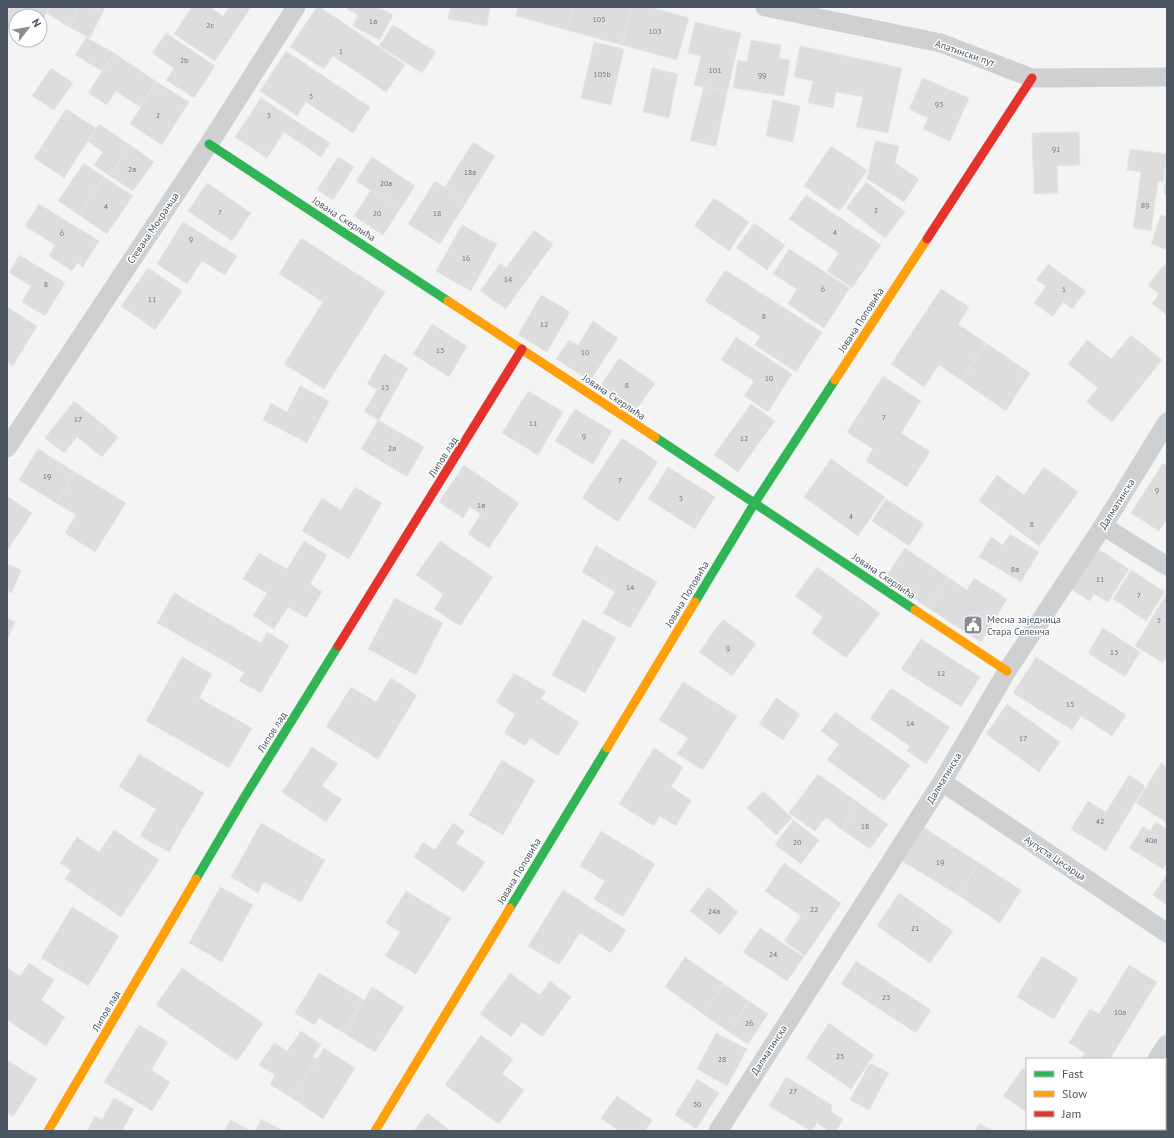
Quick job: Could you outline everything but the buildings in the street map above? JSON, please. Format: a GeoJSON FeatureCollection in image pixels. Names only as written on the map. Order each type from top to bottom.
{"type":"FeatureCollection","features":[{"type":"Feature","properties":{"kind":"street","name":"Стевана Мокрањца"},"geometry":{"type":"LineString","coordinates":[[7,448],[209,144],[296,7]]}},
{"type":"Feature","properties":{"kind":"street","name":"Апатински пут"},"geometry":{"type":"LineString","coordinates":[[764,7],[942,43],[1032,78],[1167,77]]}},
{"type":"Feature","properties":{"kind":"street","name":"Јована Поповића"},"geometry":{"type":"LineString","coordinates":[[375,1131],[754,504],[1032,78]]}},
{"type":"Feature","properties":{"kind":"street","name":"Јована Скерлића"},"geometry":{"type":"LineString","coordinates":[[209,144],[522,349],[1007,671]]}},
{"type":"Feature","properties":{"kind":"street","name":"Липов лад"},"geometry":{"type":"LineString","coordinates":[[48,1131],[242,801],[522,349]]}},
{"type":"Feature","properties":{"kind":"street","name":"Далматинска"},"geometry":{"type":"LineString","coordinates":[[718,1131],[942,782],[1007,671],[1104,526],[1167,422]]}},
{"type":"Feature","properties":{"kind":"street"},"geometry":{"type":"LineString","coordinates":[[1104,526],[1167,566]]}},
{"type":"Feature","properties":{"kind":"street","name":"Аугуста Цесарца"},"geometry":{"type":"LineString","coordinates":[[942,782],[1167,933]]}},
{"type":"Feature","properties":{"kind":"street"},"geometry":{"type":"LineString","coordinates":[[1158,1058],[1167,1044]]}},
{"type":"Feature","properties":{"kind":"traffic: fast"},"geometry":{"type":"LineString","coordinates":[[209,144],[448,301]]}},
{"type":"Feature","properties":{"kind":"traffic: fast"},"geometry":{"type":"LineString","coordinates":[[695,602],[754,504],[835,380]]}},
{"type":"Feature","properties":{"kind":"traffic: fast"},"geometry":{"type":"LineString","coordinates":[[655,437],[915,610]]}},
{"type":"Feature","properties":{"kind":"traffic: fast"},"geometry":{"type":"LineString","coordinates":[[196,879],[242,801],[338,646]]}},
{"type":"Feature","properties":{"kind":"traffic: fast"},"geometry":{"type":"LineString","coordinates":[[510,908],[607,748]]}},
{"type":"Feature","properties":{"kind":"traffic: slow"},"geometry":{"type":"LineString","coordinates":[[835,380],[927,239]]}},
{"type":"Feature","properties":{"kind":"traffic: slow"},"geometry":{"type":"LineString","coordinates":[[448,301],[655,437]]}},
{"type":"Feature","properties":{"kind":"traffic: slow"},"geometry":{"type":"LineString","coordinates":[[607,748],[695,602]]}},
{"type":"Feature","properties":{"kind":"traffic: slow"},"geometry":{"type":"LineString","coordinates":[[915,610],[1007,671]]}},
{"type":"Feature","properties":{"kind":"traffic: slow"},"geometry":{"type":"LineString","coordinates":[[48,1131],[196,879]]}},
{"type":"Feature","properties":{"kind":"traffic: slow"},"geometry":{"type":"LineString","coordinates":[[375,1131],[510,908]]}},
{"type":"Feature","properties":{"kind":"traffic: jam"},"geometry":{"type":"LineString","coordinates":[[927,239],[1032,78]]}},
{"type":"Feature","properties":{"kind":"traffic: jam"},"geometry":{"type":"LineString","coordinates":[[338,646],[522,349]]}},
{"type":"Feature","properties":{"kind":"place","name":"Месна заједница Стара Селенча"},"geometry":{"type":"Point","coordinates":[973,625]}}]}
